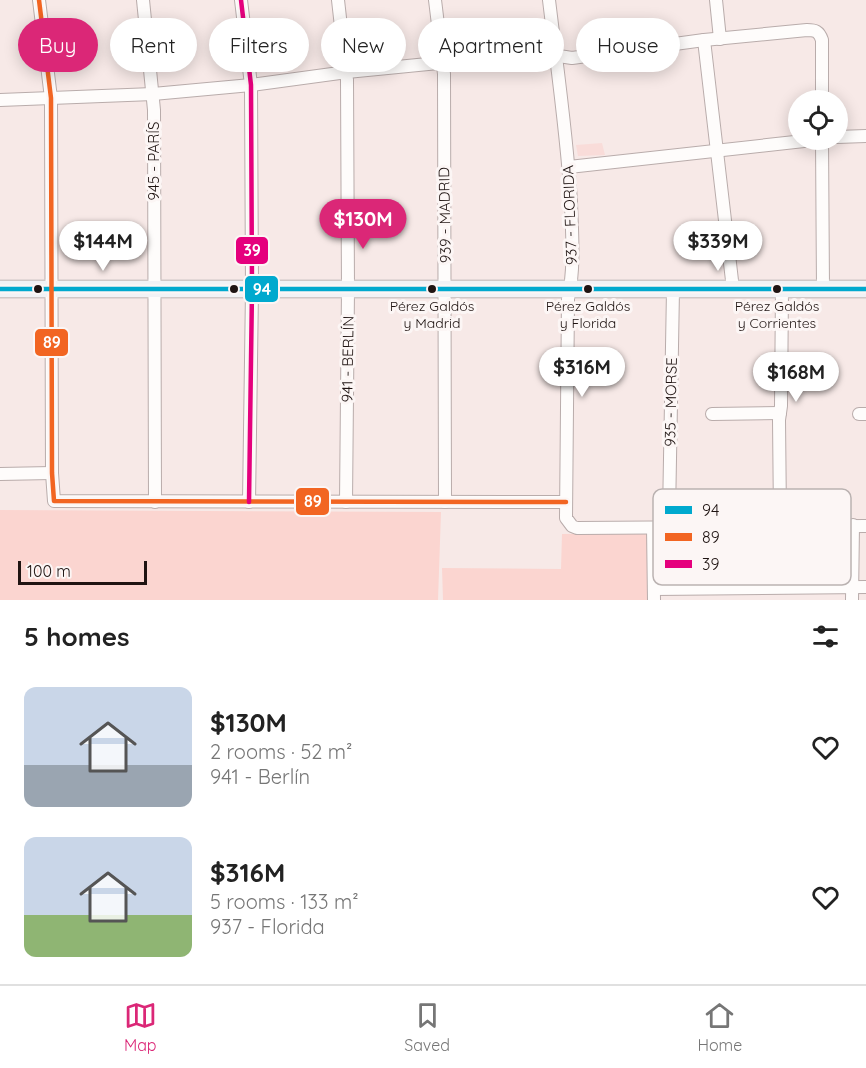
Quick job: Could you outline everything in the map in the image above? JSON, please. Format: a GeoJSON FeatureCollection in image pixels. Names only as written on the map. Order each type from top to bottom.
{"type":"FeatureCollection","features":[{"type":"Feature","properties":{"kind":"main road"},"geometry":{"type":"LineString","coordinates":[[0,289],[866,289]]}},
{"type":"Feature","properties":{"kind":"street"},"geometry":{"type":"LineString","coordinates":[[39,0],[51,98],[54,501],[566,502],[566,518],[572,526],[577,528],[653,528]]}},
{"type":"Feature","properties":{"kind":"street","name":"945 - PARÍS"},"geometry":{"type":"LineString","coordinates":[[143,0],[153,94],[155,502]]}},
{"type":"Feature","properties":{"kind":"street"},"geometry":{"type":"LineString","coordinates":[[241,0],[250,85],[252,290],[249,501]]}},
{"type":"Feature","properties":{"kind":"street","name":"941 - BERLÍN"},"geometry":{"type":"LineString","coordinates":[[338,0],[340,18]]}},
{"type":"Feature","properties":{"kind":"street","name":"939 - MADRID"},"geometry":{"type":"LineString","coordinates":[[435,0],[437,18]]}},
{"type":"Feature","properties":{"kind":"street","name":"937 - FLORIDA"},"geometry":{"type":"LineString","coordinates":[[549,0],[551,18]]}},
{"type":"Feature","properties":{"kind":"street"},"geometry":{"type":"LineString","coordinates":[[716,0],[720,39]]}},
{"type":"Feature","properties":{"kind":"street"},"geometry":{"type":"LineString","coordinates":[[564,56],[572,58],[704,40],[815,30],[820,34],[822,40],[822,90]]}},
{"type":"Feature","properties":{"kind":"street"},"geometry":{"type":"LineString","coordinates":[[704,40],[733,289]]}},
{"type":"Feature","properties":{"kind":"street"},"geometry":{"type":"LineString","coordinates":[[0,100],[153,94],[250,85],[346,72]]}},
{"type":"Feature","properties":{"kind":"street","name":"941 - BERLÍN"},"geometry":{"type":"LineString","coordinates":[[346,72],[348,289],[346,501]]}},
{"type":"Feature","properties":{"kind":"street","name":"939 - MADRID"},"geometry":{"type":"LineString","coordinates":[[442,72],[446,289],[445,502]]}},
{"type":"Feature","properties":{"kind":"street","name":"937 - FLORIDA"},"geometry":{"type":"LineString","coordinates":[[558,72],[569,167],[573,249],[568,299],[566,502]]}},
{"type":"Feature","properties":{"kind":"street"},"geometry":{"type":"LineString","coordinates":[[848,137],[866,136]]}},
{"type":"Feature","properties":{"kind":"street"},"geometry":{"type":"LineString","coordinates":[[569,167],[788,143]]}},
{"type":"Feature","properties":{"kind":"street"},"geometry":{"type":"LineString","coordinates":[[822,150],[823,289]]}},
{"type":"Feature","properties":{"kind":"street","name":"935 - MORSE"},"geometry":{"type":"LineString","coordinates":[[669,489],[673,290]]}},
{"type":"Feature","properties":{"kind":"street"},"geometry":{"type":"LineString","coordinates":[[780,489],[782,290]]}},
{"type":"Feature","properties":{"kind":"street"},"geometry":{"type":"LineString","coordinates":[[712,414],[780,413]]}},
{"type":"Feature","properties":{"kind":"street"},"geometry":{"type":"LineString","coordinates":[[0,474],[52,473]]}},
{"type":"Feature","properties":{"kind":"street"},"geometry":{"type":"LineString","coordinates":[[852,600],[853,525],[866,525]]}},
{"type":"Feature","properties":{"kind":"street"},"geometry":{"type":"LineString","coordinates":[[654,594],[866,587]]}},
{"type":"Feature","properties":{"kind":"shaded area"},"geometry":{"type":"Polygon","coordinates":[[[602,143],[605,155],[578,156],[576,145],[602,143]]]}},
{"type":"Feature","properties":{"kind":"shaded area"},"geometry":{"type":"Polygon","coordinates":[[[0,510],[441,512],[438,600],[0,600],[0,510]]]}},
{"type":"Feature","properties":{"kind":"shaded area"},"geometry":{"type":"Polygon","coordinates":[[[649,533],[649,600],[443,600],[442,568],[561,569],[562,534],[649,533]]]}},
{"type":"Feature","properties":{"kind":"transit line","name":"89"},"geometry":{"type":"LineString","coordinates":[[39,0],[51,98],[54,501],[566,502]]}},
{"type":"Feature","properties":{"kind":"transit line","name":"39"},"geometry":{"type":"LineString","coordinates":[[241,0],[251,85],[252,290],[249,502]]}},
{"type":"Feature","properties":{"kind":"transit line","name":"94"},"geometry":{"type":"LineString","coordinates":[[0,289],[866,289]]}},
{"type":"Feature","properties":{"kind":"place","name":"Pérez Galdós y Madrid"},"geometry":{"type":"Point","coordinates":[432,289]}},
{"type":"Feature","properties":{"kind":"place","name":"Pérez Galdós y Florida"},"geometry":{"type":"Point","coordinates":[588,289]}},
{"type":"Feature","properties":{"kind":"place","name":"Pérez Galdós y Corrientes"},"geometry":{"type":"Point","coordinates":[777,289]}}]}
